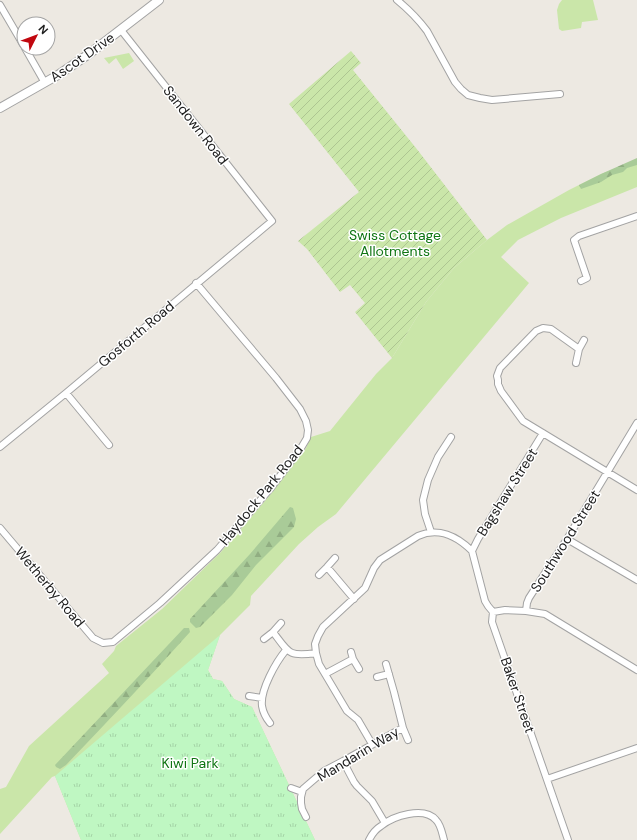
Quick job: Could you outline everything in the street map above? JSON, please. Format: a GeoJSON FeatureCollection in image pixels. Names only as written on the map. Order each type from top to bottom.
{"type":"FeatureCollection","features":[{"type":"Feature","properties":{"kind":"street","name":"Ascot Drive"},"geometry":{"type":"LineString","coordinates":[[0,108],[46,83],[89,54],[159,0]]}},
{"type":"Feature","properties":{"kind":"street"},"geometry":{"type":"LineString","coordinates":[[397,0],[411,12],[427,30],[455,82],[468,95],[492,100],[560,94]]}},
{"type":"Feature","properties":{"kind":"street"},"geometry":{"type":"LineString","coordinates":[[0,5],[16,33]]}},
{"type":"Feature","properties":{"kind":"street","name":"Sandown Road"},"geometry":{"type":"LineString","coordinates":[[121,30],[272,221]]}},
{"type":"Feature","properties":{"kind":"street"},"geometry":{"type":"LineString","coordinates":[[30,56],[46,83]]}},
{"type":"Feature","properties":{"kind":"street"},"geometry":{"type":"LineString","coordinates":[[581,281],[587,278],[574,240],[579,236],[637,216]]}},
{"type":"Feature","properties":{"kind":"street","name":"Gosforth Road"},"geometry":{"type":"LineString","coordinates":[[0,448],[272,221]]}},
{"type":"Feature","properties":{"kind":"street","name":"Haydock Park Road"},"geometry":{"type":"LineString","coordinates":[[103,643],[112,642],[160,604],[217,550],[270,489],[307,438],[308,430],[306,421],[300,409],[276,378],[196,283]]}},
{"type":"Feature","properties":{"kind":"street"},"geometry":{"type":"LineString","coordinates":[[579,349],[551,329],[540,329],[533,334],[498,372],[498,384],[521,418],[533,427],[637,490]]}},
{"type":"Feature","properties":{"kind":"street"},"geometry":{"type":"LineString","coordinates":[[576,363],[579,349],[584,340]]}},
{"type":"Feature","properties":{"kind":"street"},"geometry":{"type":"LineString","coordinates":[[66,393],[109,445]]}},
{"type":"Feature","properties":{"kind":"street","name":"Southwood Street"},"geometry":{"type":"LineString","coordinates":[[526,611],[529,598],[637,423]]}},
{"type":"Feature","properties":{"kind":"street","name":"Bagshaw Street"},"geometry":{"type":"LineString","coordinates":[[472,551],[544,433]]}},
{"type":"Feature","properties":{"kind":"street"},"geometry":{"type":"LineString","coordinates":[[431,532],[425,514],[423,500],[428,480],[438,457],[451,437]]}},
{"type":"Feature","properties":{"kind":"street","name":"Wetherby Road"},"geometry":{"type":"LineString","coordinates":[[0,528],[93,638],[103,643]]}},
{"type":"Feature","properties":{"kind":"street"},"geometry":{"type":"LineString","coordinates":[[372,744],[358,720],[347,712],[319,664],[316,653],[316,644],[320,632],[328,621],[365,588],[374,568],[380,560],[418,536],[431,532],[443,533],[460,541],[472,551]]}},
{"type":"Feature","properties":{"kind":"street"},"geometry":{"type":"LineString","coordinates":[[567,538],[637,580]]}},
{"type":"Feature","properties":{"kind":"street","name":"Baker Street"},"geometry":{"type":"LineString","coordinates":[[472,551],[486,601],[493,612],[492,622],[568,840]]}},
{"type":"Feature","properties":{"kind":"street"},"geometry":{"type":"LineString","coordinates":[[319,574],[335,558]]}},
{"type":"Feature","properties":{"kind":"street"},"geometry":{"type":"LineString","coordinates":[[327,567],[354,599]]}},
{"type":"Feature","properties":{"kind":"street"},"geometry":{"type":"LineString","coordinates":[[493,612],[505,610],[544,614],[637,670]]}},
{"type":"Feature","properties":{"kind":"street"},"geometry":{"type":"LineString","coordinates":[[264,639],[280,624]]}},
{"type":"Feature","properties":{"kind":"street"},"geometry":{"type":"LineString","coordinates":[[272,632],[286,650],[292,653],[298,655],[316,653]]}},
{"type":"Feature","properties":{"kind":"street"},"geometry":{"type":"LineString","coordinates":[[270,722],[262,710],[262,698],[273,669],[279,658],[286,650]]}},
{"type":"Feature","properties":{"kind":"street"},"geometry":{"type":"LineString","coordinates":[[351,652],[353,659],[359,668]]}},
{"type":"Feature","properties":{"kind":"street"},"geometry":{"type":"LineString","coordinates":[[325,674],[353,659]]}},
{"type":"Feature","properties":{"kind":"street","name":"Mandarin Way"},"geometry":{"type":"LineString","coordinates":[[302,792],[303,789],[324,771],[403,728],[386,664]]}},
{"type":"Feature","properties":{"kind":"street"},"geometry":{"type":"LineString","coordinates":[[377,677],[389,674]]}},
{"type":"Feature","properties":{"kind":"street"},"geometry":{"type":"LineString","coordinates":[[249,696],[262,698]]}},
{"type":"Feature","properties":{"kind":"street"},"geometry":{"type":"LineString","coordinates":[[403,728],[408,740]]}},
{"type":"Feature","properties":{"kind":"street"},"geometry":{"type":"LineString","coordinates":[[547,779],[637,748]]}},
{"type":"Feature","properties":{"kind":"street"},"geometry":{"type":"LineString","coordinates":[[343,761],[354,782],[372,801],[385,823]]}},
{"type":"Feature","properties":{"kind":"street"},"geometry":{"type":"LineString","coordinates":[[291,788],[302,792],[301,803],[306,818]]}},
{"type":"Feature","properties":{"kind":"street"},"geometry":{"type":"LineString","coordinates":[[369,840],[373,833],[385,823],[393,819],[418,812],[426,813],[436,820],[444,840]]}},
{"type":"Feature","properties":{"kind":"green space"},"geometry":{"type":"Polygon","coordinates":[[[562,0],[593,0],[598,20],[582,22],[581,28],[562,31],[559,29],[557,10],[562,0]]]}},
{"type":"Feature","properties":{"kind":"green space","name":"Swiss Cottage Allotments"},"geometry":{"type":"Polygon","coordinates":[[[351,51],[361,63],[353,70],[487,240],[454,268],[426,302],[392,358],[355,312],[365,303],[350,285],[340,292],[307,249],[298,241],[359,192],[289,104],[351,51]]]}},
{"type":"Feature","properties":{"kind":"green space"},"geometry":{"type":"Polygon","coordinates":[[[129,53],[134,61],[123,69],[116,58],[109,64],[104,58],[129,53]]]}},
{"type":"Feature","properties":{"kind":"green space"},"geometry":{"type":"Polygon","coordinates":[[[637,158],[637,165],[627,168],[623,172],[612,175],[601,182],[581,189],[579,185],[637,158]]]}},
{"type":"Feature","properties":{"kind":"green space"},"geometry":{"type":"Polygon","coordinates":[[[637,160],[637,187],[561,218],[518,240],[501,257],[529,283],[336,514],[318,527],[299,544],[251,596],[250,605],[220,635],[208,670],[213,679],[222,681],[234,699],[252,707],[315,840],[81,840],[55,776],[52,777],[0,834],[0,789],[6,787],[29,746],[109,673],[102,664],[114,651],[116,646],[162,609],[220,553],[270,495],[306,448],[311,437],[330,431],[376,374],[392,358],[426,302],[454,268],[507,225],[601,174],[637,160]]]}},
{"type":"Feature","properties":{"kind":"green space"},"geometry":{"type":"Polygon","coordinates":[[[290,507],[293,508],[296,519],[294,527],[256,565],[232,595],[200,627],[196,628],[190,622],[190,619],[250,554],[290,507]]]}},
{"type":"Feature","properties":{"kind":"green space"},"geometry":{"type":"Polygon","coordinates":[[[184,628],[189,628],[190,632],[160,666],[66,765],[60,769],[56,767],[55,765],[184,628]]]}},
{"type":"Feature","properties":{"kind":"green space","name":"Kiwi Park"},"geometry":{"type":"Polygon","coordinates":[[[220,635],[208,670],[213,679],[222,681],[234,699],[252,707],[315,840],[81,840],[55,776],[220,635]]]}}]}
